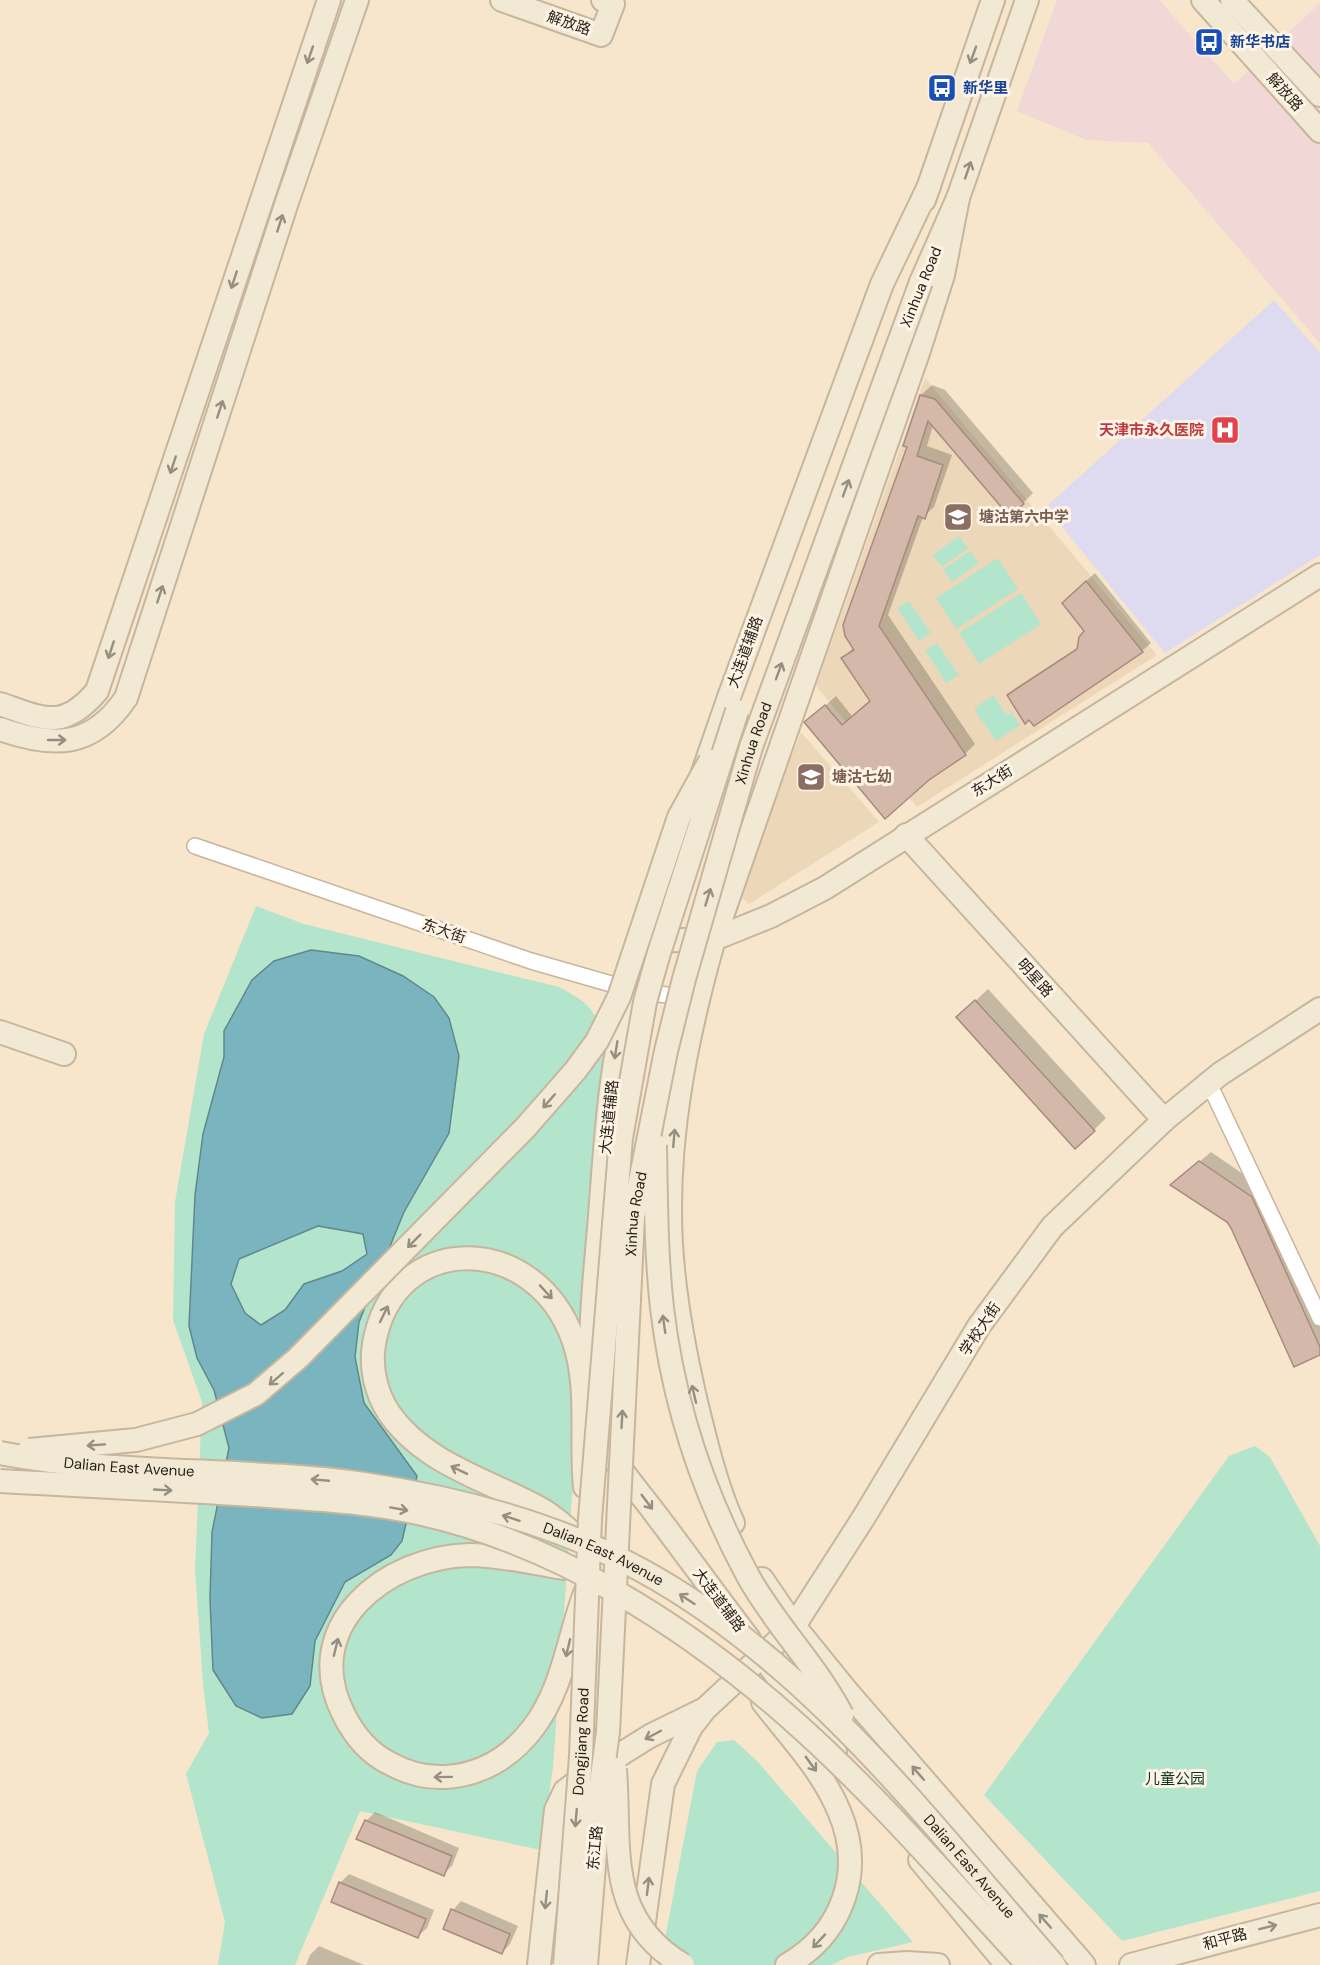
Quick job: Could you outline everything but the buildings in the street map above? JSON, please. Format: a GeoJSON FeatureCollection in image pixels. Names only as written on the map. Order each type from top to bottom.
{"type":"FeatureCollection","features":[{"type":"Feature","properties":{"kind":"main road"},"geometry":{"type":"LineString","coordinates":[[0,704],[41,718],[64,717],[81,710],[97,691],[329,0]]}},
{"type":"Feature","properties":{"kind":"main road"},"geometry":{"type":"LineString","coordinates":[[0,729],[40,740],[67,741],[92,733],[111,720],[126,698],[273,246],[357,0]]}},
{"type":"Feature","properties":{"kind":"main road","name":"解放路"},"geometry":{"type":"LineString","coordinates":[[502,0],[601,35],[608,2]]}},
{"type":"Feature","properties":{"kind":"main road","name":"Xinhua Road"},"geometry":{"type":"LineString","coordinates":[[617,1519],[633,1217],[666,1051],[684,979],[751,747],[911,278],[929,186],[993,0]]}},
{"type":"Feature","properties":{"kind":"main road","name":"Xinhua Road"},"geometry":{"type":"LineString","coordinates":[[590,1519],[615,1192],[632,1068],[658,956],[737,711],[911,278],[958,198],[1027,0]]}},
{"type":"Feature","properties":{"kind":"main road","name":"解放路"},"geometry":{"type":"LineString","coordinates":[[1203,0],[1320,131]]}},
{"type":"Feature","properties":{"kind":"main road","name":"解放路"},"geometry":{"type":"LineString","coordinates":[[1232,0],[1320,95]]}},
{"type":"Feature","properties":{"kind":"main road","name":"大连道辅路"},"geometry":{"type":"LineString","coordinates":[[929,186],[882,284],[761,608],[725,707],[632,990],[618,1039],[609,1092],[593,1303],[592,1361],[604,1438],[629,1478],[762,1657],[946,1894],[1007,1965]]}},
{"type":"Feature","properties":{"kind":"main road"},"geometry":{"type":"LineString","coordinates":[[958,198],[943,275],[918,353],[714,939],[697,1000],[677,1103],[671,1176],[671,1245],[686,1359],[726,1508],[753,1566],[794,1626],[852,1698],[1084,1965]]}},
{"type":"Feature","properties":{"kind":"main road","name":"东大街"},"geometry":{"type":"LineString","coordinates":[[648,941],[714,939],[771,916],[825,888],[1320,575]]}},
{"type":"Feature","properties":{"kind":"main road"},"geometry":{"type":"LineString","coordinates":[[0,1453],[136,1440],[183,1429],[227,1411],[256,1394],[298,1358],[526,1127],[597,1041],[619,997],[680,817],[737,711]]}},
{"type":"Feature","properties":{"kind":"main road","name":"明星路"},"geometry":{"type":"LineString","coordinates":[[906,835],[1164,1120]]}},
{"type":"Feature","properties":{"kind":"main road","name":"学校大街"},"geometry":{"type":"LineString","coordinates":[[705,1709],[794,1626],[864,1517],[986,1317],[1052,1227],[1164,1120],[1204,1087],[1320,1009]]}},
{"type":"Feature","properties":{"kind":"main road"},"geometry":{"type":"LineString","coordinates":[[0,1032],[63,1054]]}},
{"type":"Feature","properties":{"kind":"main road"},"geometry":{"type":"LineString","coordinates":[[654,1111],[657,1237],[662,1309],[674,1378],[690,1439],[721,1521],[748,1576],[789,1640],[822,1681],[852,1735]]}},
{"type":"Feature","properties":{"kind":"main road"},"geometry":{"type":"LineString","coordinates":[[581,1541],[542,1510],[451,1466],[422,1448],[399,1426],[386,1407],[374,1374],[376,1336],[380,1321],[396,1294],[417,1274],[434,1264],[458,1259],[498,1261],[531,1277],[554,1301],[571,1332],[579,1358],[583,1407],[584,1475],[590,1519]]}},
{"type":"Feature","properties":{"kind":"main road","name":"Dalian East Avenue"},"geometry":{"type":"LineString","coordinates":[[0,1453],[56,1463],[362,1484],[461,1504],[581,1541],[640,1569],[720,1621],[796,1682],[852,1735],[1054,1965]]}},
{"type":"Feature","properties":{"kind":"main road","name":"Dalian East Avenue"},"geometry":{"type":"LineString","coordinates":[[0,1480],[236,1494],[381,1506],[426,1515],[516,1542],[573,1570],[668,1626],[790,1718],[834,1760],[1028,1965]]}},
{"type":"Feature","properties":{"kind":"main road","name":"Dongjiang Road"},"geometry":{"type":"LineString","coordinates":[[565,1965],[581,1756],[590,1519]]}},
{"type":"Feature","properties":{"kind":"main road","name":"Dongjiang Road"},"geometry":{"type":"LineString","coordinates":[[608,1732],[617,1519]]}},
{"type":"Feature","properties":{"kind":"main road"},"geometry":{"type":"LineString","coordinates":[[573,1570],[469,1555],[431,1560],[397,1572],[376,1584],[357,1601],[342,1626],[334,1649],[335,1693],[351,1729],[377,1757],[416,1776],[459,1776],[500,1761],[528,1734],[546,1707],[562,1671],[586,1592]]}},
{"type":"Feature","properties":{"kind":"main road"},"geometry":{"type":"LineString","coordinates":[[748,1685],[804,1755],[831,1795],[845,1831],[850,1860],[848,1885],[838,1916],[811,1949],[787,1965]]}},
{"type":"Feature","properties":{"kind":"main road"},"geometry":{"type":"LineString","coordinates":[[539,1965],[556,1810],[565,1791],[650,1736],[705,1709]]}},
{"type":"Feature","properties":{"kind":"main road"},"geometry":{"type":"LineString","coordinates":[[638,1965],[663,1784],[691,1727],[705,1709]]}},
{"type":"Feature","properties":{"kind":"main road"},"geometry":{"type":"LineString","coordinates":[[608,1732],[615,1774],[617,1859],[624,1889],[636,1920],[645,1935],[661,1950],[683,1965]]}},
{"type":"Feature","properties":{"kind":"main road","name":"东江路"},"geometry":{"type":"LineString","coordinates":[[586,1965],[600,1791],[608,1732]]}},
{"type":"Feature","properties":{"kind":"main road","name":"和平路"},"geometry":{"type":"LineString","coordinates":[[1131,1965],[1320,1915]]}},
{"type":"Feature","properties":{"kind":"main road"},"geometry":{"type":"LineString","coordinates":[[879,1965],[907,1963],[938,1965]]}},
{"type":"Feature","properties":{"kind":"street","name":"东大街"},"geometry":{"type":"LineString","coordinates":[[195,846],[531,961],[632,990],[697,1000]]}},
{"type":"Feature","properties":{"kind":"street"},"geometry":{"type":"LineString","coordinates":[[1204,1087],[1214,1094],[1320,1318]]}},
{"type":"Feature","properties":{"kind":"shaded area"},"geometry":{"type":"Polygon","coordinates":[[[1057,0],[1159,0],[1234,84],[1320,3],[1320,343],[1148,143],[1086,140],[1017,111],[1057,0]]]}},
{"type":"Feature","properties":{"kind":"shaded area","name":"天津市永久医院"},"geometry":{"type":"Polygon","coordinates":[[[1274,300],[1320,353],[1320,555],[1165,653],[1046,507],[1274,300]]]}},
{"type":"Feature","properties":{"kind":"shaded area","name":"塘沽第六中学"},"geometry":{"type":"Polygon","coordinates":[[[925,378],[1157,655],[917,807],[816,686],[925,378]]]}},
{"type":"Feature","properties":{"kind":"shaded area","name":"塘沽七幼"},"geometry":{"type":"Polygon","coordinates":[[[801,732],[879,822],[749,904],[738,894],[801,732]]]}},
{"type":"Feature","properties":{"kind":"green space"},"geometry":{"type":"Polygon","coordinates":[[[959,536],[968,548],[942,567],[933,555],[959,536]]]}},
{"type":"Feature","properties":{"kind":"green space"},"geometry":{"type":"Polygon","coordinates":[[[970,551],[979,563],[952,582],[943,570],[970,551]]]}},
{"type":"Feature","properties":{"kind":"green space"},"geometry":{"type":"Polygon","coordinates":[[[998,558],[1018,589],[956,629],[936,598],[998,558]]]}},
{"type":"Feature","properties":{"kind":"green space"},"geometry":{"type":"Polygon","coordinates":[[[1021,593],[1041,624],[979,664],[959,633],[1021,593]]]}},
{"type":"Feature","properties":{"kind":"green space"},"geometry":{"type":"Polygon","coordinates":[[[909,601],[931,633],[919,641],[897,608],[909,601]]]}},
{"type":"Feature","properties":{"kind":"green space"},"geometry":{"type":"Polygon","coordinates":[[[937,643],[959,675],[946,683],[925,650],[937,643]]]}},
{"type":"Feature","properties":{"kind":"green space"},"geometry":{"type":"Polygon","coordinates":[[[993,695],[1007,715],[1012,712],[1020,725],[996,741],[974,709],[993,695]]]}},
{"type":"Feature","properties":{"kind":"green space"},"geometry":{"type":"Polygon","coordinates":[[[256,906],[304,924],[559,987],[590,1008],[604,1042],[553,1768],[541,1850],[360,1811],[295,1965],[218,1965],[225,1922],[186,1774],[209,1733],[195,1570],[202,1402],[173,1320],[175,1202],[204,1034],[256,906]]]}},
{"type":"Feature","properties":{"kind":"green space","name":"儿童公园"},"geometry":{"type":"Polygon","coordinates":[[[1255,1446],[1270,1457],[1320,1546],[1320,1891],[1122,1941],[984,1795],[1229,1456],[1255,1446]]]}},
{"type":"Feature","properties":{"kind":"green space"},"geometry":{"type":"Polygon","coordinates":[[[734,1740],[757,1761],[913,1942],[848,1957],[831,1965],[660,1965],[697,1771],[717,1742],[734,1740]]]}},
{"type":"Feature","properties":{"kind":"water"},"geometry":{"type":"Polygon","coordinates":[[[311,950],[359,956],[403,976],[434,997],[449,1018],[459,1056],[449,1133],[404,1212],[359,1322],[355,1357],[364,1403],[417,1476],[402,1541],[391,1555],[345,1582],[315,1641],[310,1686],[292,1714],[262,1718],[236,1706],[213,1670],[210,1599],[212,1532],[229,1448],[214,1390],[197,1358],[189,1326],[195,1195],[203,1134],[224,1057],[224,1031],[252,980],[274,961],[311,950]],[[318,1226],[239,1259],[231,1284],[245,1313],[261,1325],[285,1310],[304,1284],[342,1271],[367,1254],[363,1234],[318,1226]]]}},
{"type":"Feature","properties":{"kind":"place","name":"新华书店"},"geometry":{"type":"Point","coordinates":[1209,42]}},
{"type":"Feature","properties":{"kind":"place","name":"新华里"},"geometry":{"type":"Point","coordinates":[942,88]}},
{"type":"Feature","properties":{"kind":"place","name":"天津市永久医院"},"geometry":{"type":"Point","coordinates":[1225,430]}},
{"type":"Feature","properties":{"kind":"place","name":"塘沽第六中学"},"geometry":{"type":"Point","coordinates":[958,517]}},
{"type":"Feature","properties":{"kind":"place","name":"塘沽七幼"},"geometry":{"type":"Point","coordinates":[811,777]}}]}
